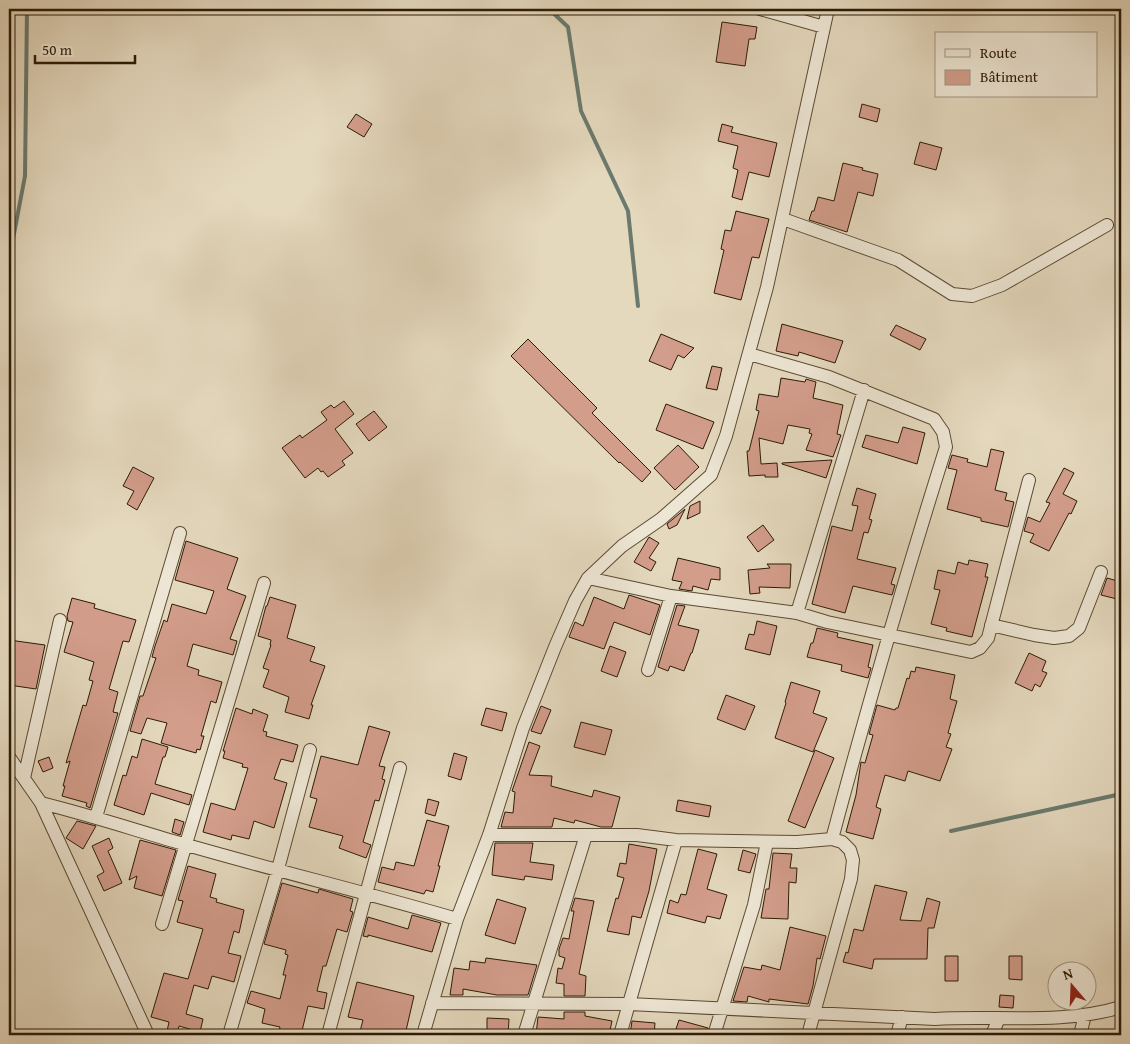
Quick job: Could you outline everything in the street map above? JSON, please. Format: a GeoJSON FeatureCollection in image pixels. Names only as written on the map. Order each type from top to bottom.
{"type":"FeatureCollection","features":[{"type":"Feature","properties":{"kind":"street"},"geometry":{"type":"LineString","coordinates":[[760,9],[824,28]]}},
{"type":"Feature","properties":{"kind":"street"},"geometry":{"type":"LineString","coordinates":[[423,1035],[458,919],[489,835],[527,719],[555,646],[575,601],[588,578],[622,546],[661,519],[711,475],[726,436],[767,286],[828,9]]}},
{"type":"Feature","properties":{"kind":"street"},"geometry":{"type":"LineString","coordinates":[[783,219],[898,260],[952,294],[972,296],[1002,285],[1107,225]]}},
{"type":"Feature","properties":{"kind":"street"},"geometry":{"type":"LineString","coordinates":[[749,354],[829,377],[934,419],[943,432],[946,447],[914,549],[855,752],[832,839]]}},
{"type":"Feature","properties":{"kind":"street"},"geometry":{"type":"LineString","coordinates":[[797,613],[864,390]]}},
{"type":"Feature","properties":{"kind":"street"},"geometry":{"type":"LineString","coordinates":[[588,578],[671,596],[797,613],[889,636],[971,652],[980,648],[988,638],[1028,480]]}},
{"type":"Feature","properties":{"kind":"street"},"geometry":{"type":"LineString","coordinates":[[96,817],[180,533]]}},
{"type":"Feature","properties":{"kind":"street"},"geometry":{"type":"LineString","coordinates":[[991,625],[1054,638],[1069,636],[1080,628],[1101,572]]}},
{"type":"Feature","properties":{"kind":"street"},"geometry":{"type":"LineString","coordinates":[[162,924],[264,583]]}},
{"type":"Feature","properties":{"kind":"street"},"geometry":{"type":"LineString","coordinates":[[648,670],[671,596]]}},
{"type":"Feature","properties":{"kind":"street"},"geometry":{"type":"LineString","coordinates":[[24,778],[60,620]]}},
{"type":"Feature","properties":{"kind":"street"},"geometry":{"type":"LineString","coordinates":[[229,1035],[278,869],[310,750]]}},
{"type":"Feature","properties":{"kind":"street"},"geometry":{"type":"LineString","coordinates":[[9,758],[41,802],[148,1035]]}},
{"type":"Feature","properties":{"kind":"street"},"geometry":{"type":"LineString","coordinates":[[328,1035],[400,768]]}},
{"type":"Feature","properties":{"kind":"street"},"geometry":{"type":"LineString","coordinates":[[41,802],[186,845],[367,892],[458,919]]}},
{"type":"Feature","properties":{"kind":"street"},"geometry":{"type":"LineString","coordinates":[[489,835],[637,836],[676,840],[767,842],[832,839],[842,842],[850,850],[853,860],[851,879],[808,1035]]}},
{"type":"Feature","properties":{"kind":"street"},"geometry":{"type":"LineString","coordinates":[[524,1035],[586,835]]}},
{"type":"Feature","properties":{"kind":"street"},"geometry":{"type":"LineString","coordinates":[[620,1035],[676,840]]}},
{"type":"Feature","properties":{"kind":"street"},"geometry":{"type":"LineString","coordinates":[[714,1035],[754,905],[767,842]]}},
{"type":"Feature","properties":{"kind":"street"},"geometry":{"type":"LineString","coordinates":[[432,1002],[629,1004],[935,1019],[968,1016],[998,1018],[1085,1015],[1121,1007]]}},
{"type":"Feature","properties":{"kind":"street"},"geometry":{"type":"LineString","coordinates":[[1080,1035],[1085,1015]]}},
{"type":"Feature","properties":{"kind":"street"},"geometry":{"type":"LineString","coordinates":[[897,1035],[902,1017]]}},
{"type":"Feature","properties":{"kind":"street"},"geometry":{"type":"LineString","coordinates":[[992,1035],[998,1018]]}},
{"type":"Feature","properties":{"kind":"building"},"geometry":{"type":"Polygon","coordinates":[[[722,22],[757,27],[755,39],[749,39],[745,66],[716,62],[722,22]]]}},
{"type":"Feature","properties":{"kind":"building"},"geometry":{"type":"Polygon","coordinates":[[[862,104],[880,109],[877,122],[859,117],[862,104]]]}},
{"type":"Feature","properties":{"kind":"building"},"geometry":{"type":"Polygon","coordinates":[[[356,114],[372,124],[364,137],[347,127],[356,114]]]}},
{"type":"Feature","properties":{"kind":"building"},"geometry":{"type":"Polygon","coordinates":[[[722,124],[733,127],[731,132],[777,143],[769,177],[749,172],[742,200],[732,197],[738,170],[733,168],[738,146],[718,141],[722,124]]]}},
{"type":"Feature","properties":{"kind":"building"},"geometry":{"type":"Polygon","coordinates":[[[920,142],[942,148],[936,170],[914,164],[920,142]]]}},
{"type":"Feature","properties":{"kind":"building"},"geometry":{"type":"Polygon","coordinates":[[[843,163],[878,174],[873,196],[858,192],[847,232],[809,220],[818,197],[834,201],[843,163]]]}},
{"type":"Feature","properties":{"kind":"building"},"geometry":{"type":"Polygon","coordinates":[[[736,211],[769,219],[759,258],[752,257],[741,300],[714,293],[724,250],[721,249],[725,230],[731,231],[736,211]]]}},
{"type":"Feature","properties":{"kind":"building"},"geometry":{"type":"Polygon","coordinates":[[[782,324],[843,341],[835,363],[799,352],[798,356],[776,351],[782,324]]]}},
{"type":"Feature","properties":{"kind":"building"},"geometry":{"type":"Polygon","coordinates":[[[896,325],[926,339],[920,350],[890,335],[896,325]]]}},
{"type":"Feature","properties":{"kind":"building"},"geometry":{"type":"Polygon","coordinates":[[[661,334],[694,348],[684,358],[678,355],[671,370],[649,361],[661,334]]]}},
{"type":"Feature","properties":{"kind":"building"},"geometry":{"type":"Polygon","coordinates":[[[528,339],[597,408],[592,413],[651,472],[642,482],[619,463],[511,356],[528,339]]]}},
{"type":"Feature","properties":{"kind":"building"},"geometry":{"type":"Polygon","coordinates":[[[712,366],[722,368],[717,390],[706,388],[712,366]]]}},
{"type":"Feature","properties":{"kind":"building"},"geometry":{"type":"Polygon","coordinates":[[[781,378],[805,382],[806,379],[816,382],[813,398],[843,405],[837,434],[841,435],[833,457],[806,450],[812,434],[809,433],[810,429],[788,425],[783,444],[759,438],[761,464],[777,463],[778,477],[765,477],[765,475],[749,476],[747,451],[749,451],[759,411],[756,410],[759,394],[778,397],[781,378]]]}},
{"type":"Feature","properties":{"kind":"building"},"geometry":{"type":"Polygon","coordinates":[[[344,401],[354,414],[335,429],[353,453],[342,461],[345,465],[328,477],[318,468],[305,478],[282,448],[300,435],[302,438],[327,420],[321,412],[331,405],[334,408],[344,401]]]}},
{"type":"Feature","properties":{"kind":"building"},"geometry":{"type":"Polygon","coordinates":[[[666,404],[714,422],[703,449],[656,430],[666,404]]]}},
{"type":"Feature","properties":{"kind":"building"},"geometry":{"type":"Polygon","coordinates":[[[374,411],[387,427],[369,441],[356,424],[374,411]]]}},
{"type":"Feature","properties":{"kind":"building"},"geometry":{"type":"Polygon","coordinates":[[[903,427],[925,433],[917,464],[862,447],[866,435],[898,443],[903,427]]]}},
{"type":"Feature","properties":{"kind":"building"},"geometry":{"type":"Polygon","coordinates":[[[678,445],[699,467],[675,490],[654,468],[678,445]]]}},
{"type":"Feature","properties":{"kind":"building"},"geometry":{"type":"Polygon","coordinates":[[[991,449],[1004,452],[995,490],[1007,493],[1005,500],[1014,502],[1008,527],[981,521],[981,518],[947,509],[957,470],[948,468],[952,455],[968,459],[967,462],[987,467],[991,449]]]}},
{"type":"Feature","properties":{"kind":"building"},"geometry":{"type":"Polygon","coordinates":[[[832,460],[826,478],[782,464],[782,463],[832,460]]]}},
{"type":"Feature","properties":{"kind":"building"},"geometry":{"type":"Polygon","coordinates":[[[133,467],[154,478],[137,510],[127,504],[134,491],[123,486],[133,467]]]}},
{"type":"Feature","properties":{"kind":"building"},"geometry":{"type":"Polygon","coordinates":[[[1064,468],[1074,473],[1063,494],[1077,501],[1049,551],[1030,542],[1034,534],[1024,531],[1028,517],[1040,522],[1050,503],[1046,502],[1064,468]]]}},
{"type":"Feature","properties":{"kind":"building"},"geometry":{"type":"Polygon","coordinates":[[[857,488],[876,494],[869,519],[872,520],[868,533],[864,532],[857,559],[896,568],[891,584],[895,585],[892,595],[853,586],[845,613],[812,604],[832,526],[852,531],[858,506],[852,505],[857,488]]]}},
{"type":"Feature","properties":{"kind":"building"},"geometry":{"type":"Polygon","coordinates":[[[700,501],[700,513],[687,519],[690,506],[700,501]]]}},
{"type":"Feature","properties":{"kind":"building"},"geometry":{"type":"Polygon","coordinates":[[[685,509],[677,525],[669,529],[667,524],[685,509]]]}},
{"type":"Feature","properties":{"kind":"building"},"geometry":{"type":"Polygon","coordinates":[[[763,525],[774,540],[758,552],[747,537],[763,525]]]}},
{"type":"Feature","properties":{"kind":"building"},"geometry":{"type":"Polygon","coordinates":[[[649,537],[659,543],[649,558],[656,562],[651,571],[634,562],[649,537]]]}},
{"type":"Feature","properties":{"kind":"building"},"geometry":{"type":"Polygon","coordinates":[[[186,541],[238,558],[227,589],[246,596],[230,639],[237,641],[233,655],[193,644],[187,666],[199,670],[198,675],[222,682],[216,703],[211,701],[201,736],[204,736],[200,750],[197,749],[196,753],[161,743],[167,723],[147,718],[141,734],[130,731],[140,696],[143,696],[156,658],[152,657],[155,646],[164,620],[167,622],[172,604],[206,614],[214,591],[175,580],[186,541]]]}},
{"type":"Feature","properties":{"kind":"building"},"geometry":{"type":"Polygon","coordinates":[[[678,558],[720,568],[720,580],[711,579],[708,590],[693,586],[692,591],[679,589],[682,582],[672,580],[678,558]]]}},
{"type":"Feature","properties":{"kind":"building"},"geometry":{"type":"Polygon","coordinates":[[[969,560],[988,564],[985,577],[988,577],[972,637],[946,631],[947,628],[931,624],[940,590],[934,589],[938,570],[955,574],[958,562],[968,565],[969,560]]]}},
{"type":"Feature","properties":{"kind":"building"},"geometry":{"type":"Polygon","coordinates":[[[767,564],[791,564],[790,588],[759,587],[760,593],[750,594],[748,570],[770,568],[767,564]]]}},
{"type":"Feature","properties":{"kind":"building"},"geometry":{"type":"Polygon","coordinates":[[[1107,578],[1121,582],[1121,600],[1101,595],[1107,578]]]}},
{"type":"Feature","properties":{"kind":"building"},"geometry":{"type":"Polygon","coordinates":[[[629,595],[660,605],[650,635],[614,622],[604,649],[569,637],[575,622],[583,626],[594,597],[624,609],[629,595]]]}},
{"type":"Feature","properties":{"kind":"building"},"geometry":{"type":"Polygon","coordinates":[[[270,597],[296,605],[287,638],[315,647],[310,661],[325,666],[311,705],[313,705],[309,719],[285,712],[289,697],[263,687],[269,670],[263,668],[271,640],[258,636],[270,597]]]}},
{"type":"Feature","properties":{"kind":"building"},"geometry":{"type":"Polygon","coordinates":[[[72,598],[95,604],[94,608],[136,620],[129,642],[123,641],[109,689],[118,692],[113,712],[118,713],[90,808],[86,806],[87,803],[62,796],[70,761],[66,763],[83,705],[86,706],[93,681],[89,680],[94,662],[64,652],[73,622],[68,621],[67,616],[72,598]]]}},
{"type":"Feature","properties":{"kind":"building"},"geometry":{"type":"Polygon","coordinates":[[[677,605],[685,606],[678,625],[699,630],[684,671],[670,666],[668,671],[658,667],[677,605]]]}},
{"type":"Feature","properties":{"kind":"building"},"geometry":{"type":"Polygon","coordinates":[[[757,621],[777,626],[770,655],[745,649],[749,634],[754,635],[757,621]]]}},
{"type":"Feature","properties":{"kind":"building"},"geometry":{"type":"Polygon","coordinates":[[[817,628],[838,633],[837,637],[873,645],[868,667],[871,668],[868,678],[841,671],[842,665],[807,657],[817,628]]]}},
{"type":"Feature","properties":{"kind":"building"},"geometry":{"type":"Polygon","coordinates":[[[9,640],[45,645],[36,689],[9,685],[9,640]]]}},
{"type":"Feature","properties":{"kind":"building"},"geometry":{"type":"Polygon","coordinates":[[[610,646],[626,652],[617,677],[601,671],[610,646]]]}},
{"type":"Feature","properties":{"kind":"building"},"geometry":{"type":"Polygon","coordinates":[[[1029,653],[1046,661],[1042,671],[1047,673],[1040,687],[1035,684],[1032,691],[1015,683],[1029,653]]]}},
{"type":"Feature","properties":{"kind":"building"},"geometry":{"type":"Polygon","coordinates":[[[916,667],[955,675],[950,699],[957,701],[948,733],[951,734],[946,747],[952,749],[940,781],[908,771],[905,781],[885,775],[876,807],[881,809],[873,839],[846,832],[856,795],[861,762],[865,763],[873,735],[869,734],[877,705],[895,710],[898,708],[907,678],[909,679],[911,671],[915,672],[916,667]]]}},
{"type":"Feature","properties":{"kind":"building"},"geometry":{"type":"Polygon","coordinates":[[[791,682],[820,691],[813,713],[827,718],[813,752],[775,738],[791,682]]]}},
{"type":"Feature","properties":{"kind":"building"},"geometry":{"type":"Polygon","coordinates":[[[726,695],[755,706],[745,730],[717,719],[726,695]]]}},
{"type":"Feature","properties":{"kind":"building"},"geometry":{"type":"Polygon","coordinates":[[[541,706],[551,710],[541,734],[531,731],[541,706]]]}},
{"type":"Feature","properties":{"kind":"building"},"geometry":{"type":"Polygon","coordinates":[[[236,708],[252,714],[253,709],[268,715],[263,731],[267,732],[266,736],[298,745],[293,762],[281,759],[274,779],[287,783],[274,828],[254,821],[249,839],[232,835],[231,840],[203,832],[211,803],[235,810],[248,768],[242,767],[243,764],[223,758],[225,751],[223,751],[236,708]]]}},
{"type":"Feature","properties":{"kind":"building"},"geometry":{"type":"Polygon","coordinates":[[[486,708],[507,713],[502,731],[481,725],[486,708]]]}},
{"type":"Feature","properties":{"kind":"building"},"geometry":{"type":"Polygon","coordinates":[[[581,722],[612,730],[605,755],[574,747],[581,722]]]}},
{"type":"Feature","properties":{"kind":"building"},"geometry":{"type":"Polygon","coordinates":[[[369,726],[390,732],[379,766],[385,767],[382,779],[385,780],[379,801],[375,800],[363,842],[371,845],[366,858],[339,848],[343,836],[309,827],[317,799],[310,797],[321,756],[358,765],[369,726]]]}},
{"type":"Feature","properties":{"kind":"building"},"geometry":{"type":"Polygon","coordinates":[[[142,739],[168,747],[155,784],[192,795],[189,805],[151,793],[144,815],[114,805],[123,775],[126,776],[132,756],[137,758],[142,739]]]}},
{"type":"Feature","properties":{"kind":"building"},"geometry":{"type":"Polygon","coordinates":[[[529,742],[540,746],[529,775],[552,776],[551,786],[592,797],[594,790],[620,797],[612,827],[601,827],[575,820],[574,823],[554,818],[552,827],[501,827],[505,812],[513,813],[515,792],[512,791],[529,742]]]}},
{"type":"Feature","properties":{"kind":"building"},"geometry":{"type":"Polygon","coordinates":[[[815,750],[834,758],[805,828],[788,821],[815,750]]]}},
{"type":"Feature","properties":{"kind":"building"},"geometry":{"type":"Polygon","coordinates":[[[454,753],[467,757],[461,780],[448,776],[454,753]]]}},
{"type":"Feature","properties":{"kind":"building"},"geometry":{"type":"Polygon","coordinates":[[[49,757],[53,768],[43,772],[38,761],[49,757]]]}},
{"type":"Feature","properties":{"kind":"building"},"geometry":{"type":"Polygon","coordinates":[[[428,799],[439,802],[435,816],[425,813],[428,799]]]}},
{"type":"Feature","properties":{"kind":"building"},"geometry":{"type":"Polygon","coordinates":[[[678,800],[711,806],[709,817],[676,811],[678,800]]]}},
{"type":"Feature","properties":{"kind":"building"},"geometry":{"type":"Polygon","coordinates":[[[175,819],[184,822],[180,835],[172,832],[175,819]]]}},
{"type":"Feature","properties":{"kind":"building"},"geometry":{"type":"Polygon","coordinates":[[[427,820],[449,826],[433,892],[426,890],[424,894],[378,882],[382,867],[394,870],[396,862],[414,866],[427,820]]]}},
{"type":"Feature","properties":{"kind":"building"},"geometry":{"type":"Polygon","coordinates":[[[77,821],[96,826],[83,849],[66,838],[77,821]]]}},
{"type":"Feature","properties":{"kind":"building"},"geometry":{"type":"Polygon","coordinates":[[[109,838],[113,848],[108,851],[122,883],[104,891],[97,876],[104,872],[92,846],[109,838]]]}},
{"type":"Feature","properties":{"kind":"building"},"geometry":{"type":"Polygon","coordinates":[[[140,840],[176,850],[162,896],[134,888],[137,876],[129,880],[140,840]]]}},
{"type":"Feature","properties":{"kind":"building"},"geometry":{"type":"Polygon","coordinates":[[[495,843],[533,843],[530,862],[554,865],[552,880],[525,876],[524,880],[492,875],[495,843]]]}},
{"type":"Feature","properties":{"kind":"building"},"geometry":{"type":"Polygon","coordinates":[[[629,844],[657,849],[649,891],[641,918],[632,916],[629,935],[607,931],[616,898],[618,899],[624,878],[617,876],[620,863],[626,864],[629,844]]]}},
{"type":"Feature","properties":{"kind":"building"},"geometry":{"type":"Polygon","coordinates":[[[698,849],[717,854],[707,889],[727,895],[720,919],[707,916],[705,923],[667,913],[670,900],[678,903],[681,894],[686,895],[698,849]]]}},
{"type":"Feature","properties":{"kind":"building"},"geometry":{"type":"Polygon","coordinates":[[[743,850],[756,854],[750,873],[738,870],[743,850]]]}},
{"type":"Feature","properties":{"kind":"building"},"geometry":{"type":"Polygon","coordinates":[[[773,853],[792,854],[790,868],[797,868],[796,883],[789,882],[788,919],[761,918],[766,889],[769,889],[773,853]]]}},
{"type":"Feature","properties":{"kind":"building"},"geometry":{"type":"Polygon","coordinates":[[[188,866],[216,874],[210,897],[217,899],[216,902],[244,910],[239,933],[234,931],[228,953],[241,956],[234,982],[212,976],[208,989],[194,985],[186,1014],[203,1019],[200,1032],[179,1026],[177,1034],[167,1031],[169,1022],[151,1017],[164,973],[188,979],[203,929],[177,922],[183,901],[178,900],[188,866]]]}},
{"type":"Feature","properties":{"kind":"building"},"geometry":{"type":"Polygon","coordinates":[[[282,883],[318,893],[319,889],[353,899],[350,911],[353,912],[347,932],[337,929],[326,966],[323,966],[317,991],[327,993],[324,1009],[308,1006],[301,1035],[278,1035],[280,1027],[262,1023],[265,1009],[247,1003],[251,991],[280,999],[286,975],[283,975],[288,955],[285,954],[286,950],[264,944],[282,883]]]}},
{"type":"Feature","properties":{"kind":"building"},"geometry":{"type":"Polygon","coordinates":[[[875,885],[907,892],[900,920],[921,921],[927,898],[940,902],[934,928],[928,928],[927,959],[874,959],[872,969],[843,962],[846,952],[848,953],[854,929],[863,931],[875,885]]]}},
{"type":"Feature","properties":{"kind":"building"},"geometry":{"type":"Polygon","coordinates":[[[575,898],[594,901],[579,974],[586,976],[585,996],[564,996],[564,984],[556,983],[558,968],[562,969],[565,958],[559,956],[559,949],[563,938],[569,939],[574,911],[571,911],[575,898]]]}},
{"type":"Feature","properties":{"kind":"building"},"geometry":{"type":"Polygon","coordinates":[[[497,899],[526,908],[515,944],[485,935],[497,899]]]}},
{"type":"Feature","properties":{"kind":"building"},"geometry":{"type":"Polygon","coordinates":[[[412,915],[441,923],[432,952],[368,935],[368,937],[363,936],[368,917],[408,929],[412,915]]]}},
{"type":"Feature","properties":{"kind":"building"},"geometry":{"type":"Polygon","coordinates":[[[790,927],[826,936],[820,959],[817,958],[808,1004],[769,999],[769,1002],[748,996],[747,1002],[733,1001],[744,967],[761,970],[762,965],[780,970],[790,927]]]}},
{"type":"Feature","properties":{"kind":"building"},"geometry":{"type":"Polygon","coordinates":[[[945,956],[958,956],[958,981],[945,981],[945,956]]]}},
{"type":"Feature","properties":{"kind":"building"},"geometry":{"type":"Polygon","coordinates":[[[1009,956],[1022,956],[1022,980],[1009,979],[1009,956]]]}},
{"type":"Feature","properties":{"kind":"building"},"geometry":{"type":"Polygon","coordinates":[[[486,958],[537,965],[528,995],[497,995],[463,989],[463,995],[450,995],[454,968],[469,970],[470,961],[485,963],[486,958]]]}},
{"type":"Feature","properties":{"kind":"building"},"geometry":{"type":"Polygon","coordinates":[[[357,982],[414,996],[405,1035],[359,1035],[363,1020],[348,1017],[357,982]]]}},
{"type":"Feature","properties":{"kind":"building"},"geometry":{"type":"Polygon","coordinates":[[[1000,995],[1014,996],[1013,1008],[999,1007],[1000,995]]]}},
{"type":"Feature","properties":{"kind":"building"},"geometry":{"type":"Polygon","coordinates":[[[564,1012],[585,1012],[585,1016],[612,1021],[609,1035],[536,1035],[538,1017],[564,1019],[564,1012]]]}},
{"type":"Feature","properties":{"kind":"building"},"geometry":{"type":"Polygon","coordinates":[[[487,1018],[509,1019],[508,1035],[487,1035],[487,1018]]]}},
{"type":"Feature","properties":{"kind":"building"},"geometry":{"type":"Polygon","coordinates":[[[679,1020],[708,1028],[706,1035],[674,1035],[679,1020]]]}},
{"type":"Feature","properties":{"kind":"building"},"geometry":{"type":"Polygon","coordinates":[[[632,1021],[655,1023],[654,1035],[630,1035],[632,1021]]]}},
{"type":"Feature","properties":{"kind":"waterway"},"geometry":{"type":"LineString","coordinates":[[9,260],[25,176],[27,9]]}},
{"type":"Feature","properties":{"kind":"waterway"},"geometry":{"type":"LineString","coordinates":[[549,9],[568,27],[581,111],[628,211],[638,306]]}},
{"type":"Feature","properties":{"kind":"waterway"},"geometry":{"type":"LineString","coordinates":[[951,831],[1121,794]]}}]}
